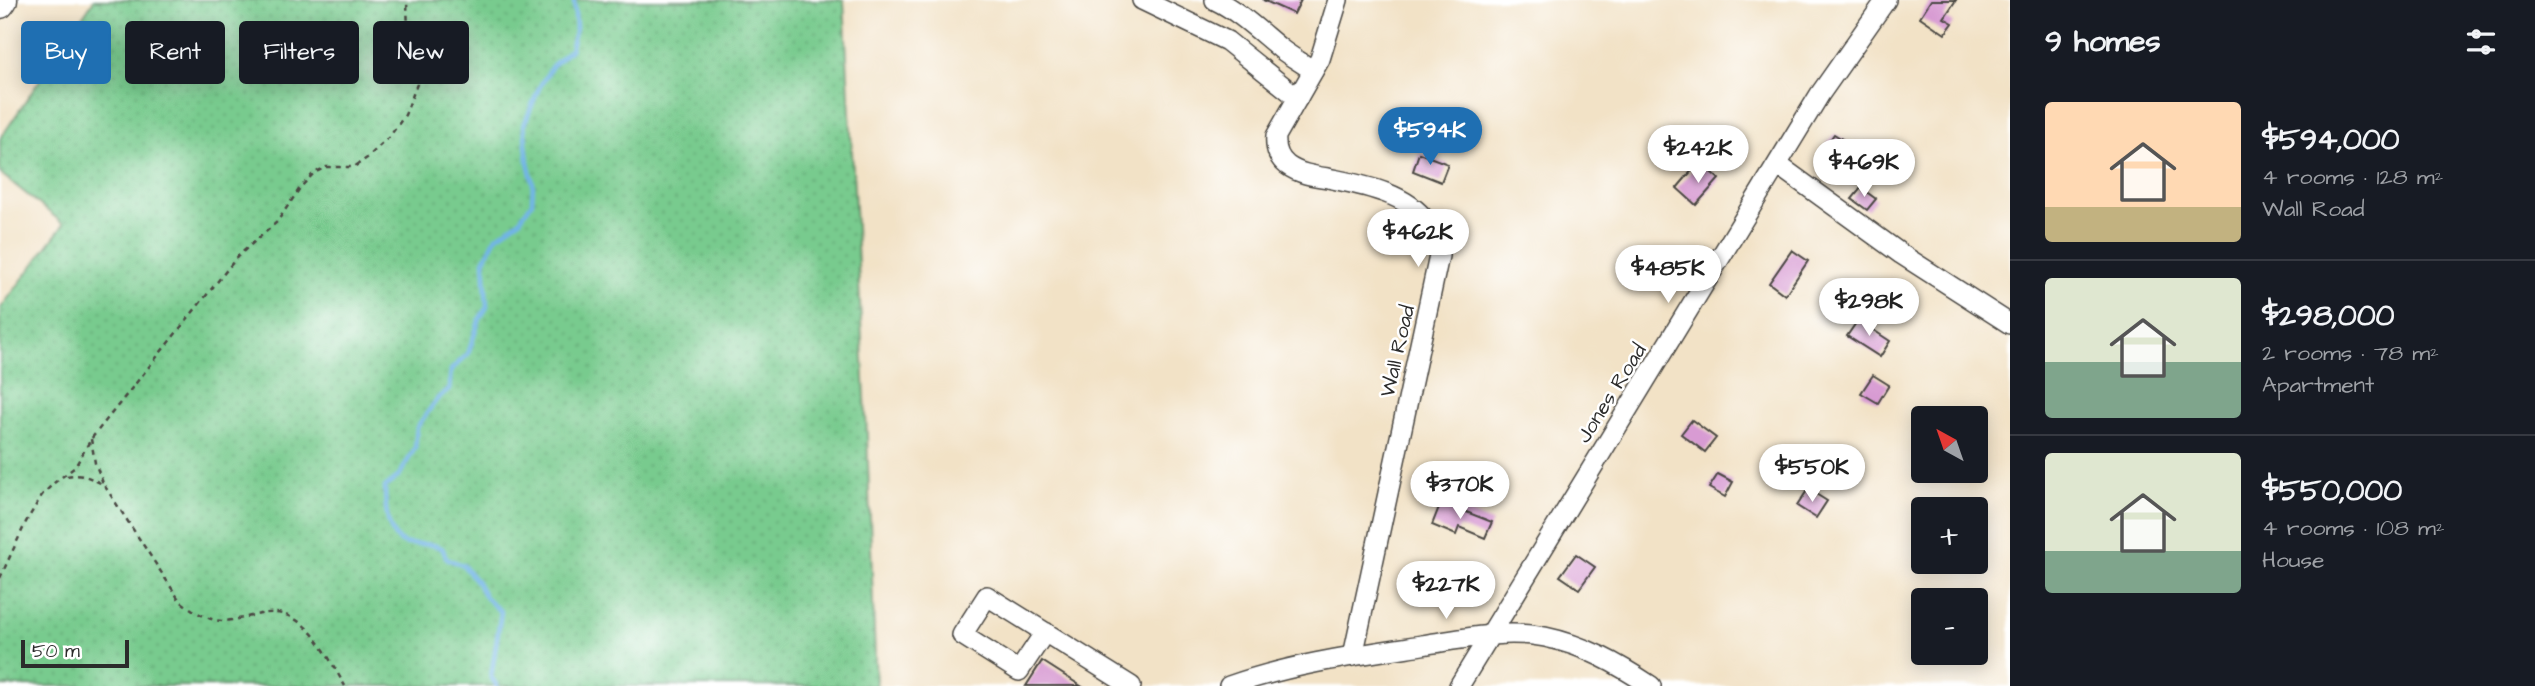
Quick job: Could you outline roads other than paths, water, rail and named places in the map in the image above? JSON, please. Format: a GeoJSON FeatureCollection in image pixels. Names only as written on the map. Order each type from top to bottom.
{"type":"FeatureCollection","features":[{"type":"Feature","properties":{"kind":"street"},"geometry":{"type":"LineString","coordinates":[[1142,0],[1227,41],[1298,98]]}},
{"type":"Feature","properties":{"kind":"street"},"geometry":{"type":"LineString","coordinates":[[1215,0],[1267,34],[1281,49],[1313,71]]}},
{"type":"Feature","properties":{"kind":"street","name":"Wall Road"},"geometry":{"type":"LineString","coordinates":[[1338,0],[1320,59],[1276,136],[1276,147],[1287,165],[1298,171],[1355,184],[1402,201],[1425,219],[1439,256],[1353,656]]}},
{"type":"Feature","properties":{"kind":"street","name":"Jones Road"},"geometry":{"type":"LineString","coordinates":[[1459,686],[1820,94],[1886,0]]}},
{"type":"Feature","properties":{"kind":"street"},"geometry":{"type":"LineString","coordinates":[[1778,165],[1901,254],[2010,324]]}},
{"type":"Feature","properties":{"kind":"street"},"geometry":{"type":"LineString","coordinates":[[1045,632],[1131,686]]}},
{"type":"Feature","properties":{"kind":"street"},"geometry":{"type":"LineString","coordinates":[[1229,686],[1285,669],[1353,656],[1490,635],[1516,634],[1564,642],[1608,660],[1651,686]]}},
{"type":"Feature","properties":{"kind":"waterway"},"geometry":{"type":"LineString","coordinates":[[497,686],[491,677],[501,612],[485,597],[463,565],[447,559],[442,548],[429,544],[409,544],[396,537],[388,522],[385,487],[399,476],[415,448],[417,427],[438,398],[449,389],[451,370],[468,354],[480,318],[487,307],[484,261],[496,237],[519,221],[532,202],[533,183],[524,125],[539,88],[552,66],[570,50],[576,28],[574,0]]}}]}
